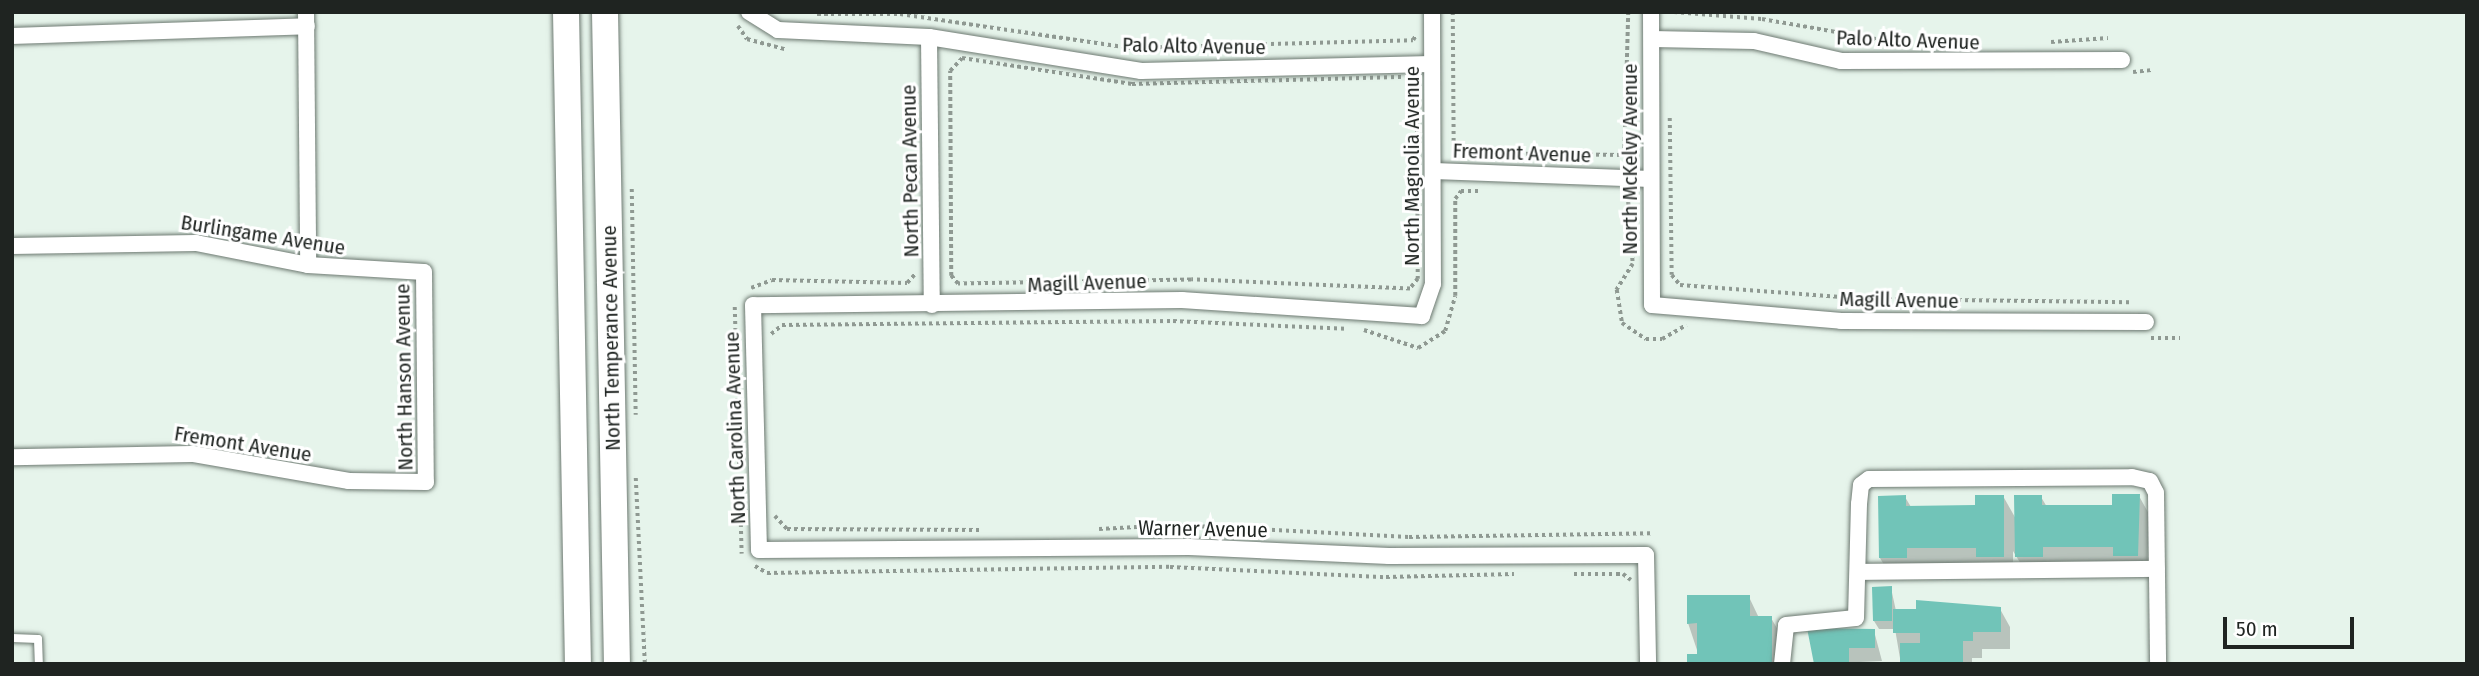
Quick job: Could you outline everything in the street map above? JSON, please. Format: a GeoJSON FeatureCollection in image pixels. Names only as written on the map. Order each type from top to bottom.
{"type":"FeatureCollection","features":[{"type":"Feature","properties":{"kind":"main road","name":"North Temperance Avenue"},"geometry":{"type":"LineString","coordinates":[[566,12],[578,664]]}},
{"type":"Feature","properties":{"kind":"main road","name":"North Temperance Avenue"},"geometry":{"type":"LineString","coordinates":[[604,12],[617,664]]}},
{"type":"Feature","properties":{"kind":"street","name":"North Magnolia Avenue"},"geometry":{"type":"LineString","coordinates":[[1422,316],[1433,284],[1435,171],[1432,12]]}},
{"type":"Feature","properties":{"kind":"street","name":"North McKelvy Avenue"},"geometry":{"type":"LineString","coordinates":[[1651,12],[1652,305]]}},
{"type":"Feature","properties":{"kind":"street","name":"Palo Alto Avenue"},"geometry":{"type":"LineString","coordinates":[[745,17],[778,30],[929,37],[1141,71],[1432,64]]}},
{"type":"Feature","properties":{"kind":"street"},"geometry":{"type":"LineString","coordinates":[[12,36],[307,19],[309,265]]}},
{"type":"Feature","properties":{"kind":"street","name":"North Pecan Avenue"},"geometry":{"type":"LineString","coordinates":[[929,37],[932,306]]}},
{"type":"Feature","properties":{"kind":"street","name":"Palo Alto Avenue"},"geometry":{"type":"LineString","coordinates":[[1652,39],[1754,41],[1841,61],[2122,61]]}},
{"type":"Feature","properties":{"kind":"street","name":"Fremont Avenue"},"geometry":{"type":"LineString","coordinates":[[1435,171],[1650,179]]}},
{"type":"Feature","properties":{"kind":"street","name":"Burlingame Avenue"},"geometry":{"type":"LineString","coordinates":[[12,246],[196,243],[309,265],[424,272]]}},
{"type":"Feature","properties":{"kind":"street","name":"North Hanson Avenue"},"geometry":{"type":"LineString","coordinates":[[424,272],[426,482]]}},
{"type":"Feature","properties":{"kind":"street","name":"Magill Avenue"},"geometry":{"type":"LineString","coordinates":[[746,299],[932,306],[1182,300],[1422,316]]}},
{"type":"Feature","properties":{"kind":"street","name":"North Carolina Avenue"},"geometry":{"type":"LineString","coordinates":[[746,299],[759,550]]}},
{"type":"Feature","properties":{"kind":"street","name":"Magill Avenue"},"geometry":{"type":"LineString","coordinates":[[1652,305],[1841,321],[2146,322]]}},
{"type":"Feature","properties":{"kind":"street","name":"Fremont Avenue"},"geometry":{"type":"LineString","coordinates":[[12,457],[192,454],[337,480],[426,482]]}},
{"type":"Feature","properties":{"kind":"street"},"geometry":{"type":"LineString","coordinates":[[1782,664],[1786,625],[1856,618],[1860,495],[1869,479],[2091,477],[2150,481],[2157,569],[2158,664]]}},
{"type":"Feature","properties":{"kind":"street","name":"Warner Avenue"},"geometry":{"type":"LineString","coordinates":[[759,550],[1189,547],[1389,556],[1646,555],[1648,664]]}},
{"type":"Feature","properties":{"kind":"street"},"geometry":{"type":"LineString","coordinates":[[1859,572],[2157,569]]}},
{"type":"Feature","properties":{"kind":"lane"},"geometry":{"type":"LineString","coordinates":[[12,638],[38,639],[38,664]]}},
{"type":"Feature","properties":{"kind":"path"},"geometry":{"type":"LineString","coordinates":[[1453,12],[1454,142],[1463,153],[1611,155],[1624,155],[1629,144],[1628,12]]}},
{"type":"Feature","properties":{"kind":"path"},"geometry":{"type":"LineString","coordinates":[[1674,12],[1903,43]]}},
{"type":"Feature","properties":{"kind":"path"},"geometry":{"type":"LineString","coordinates":[[810,13],[900,14],[1131,48],[1413,40],[1417,33]]}},
{"type":"Feature","properties":{"kind":"path"},"geometry":{"type":"LineString","coordinates":[[745,17],[747,39],[801,49]]}},
{"type":"Feature","properties":{"kind":"path"},"geometry":{"type":"LineString","coordinates":[[2047,42],[2108,37]]}},
{"type":"Feature","properties":{"kind":"path"},"geometry":{"type":"LineString","coordinates":[[962,58],[1132,84],[1386,76],[1407,77],[1417,87],[1418,279],[1410,289],[1191,280],[958,284],[951,275],[950,71],[962,58]]}},
{"type":"Feature","properties":{"kind":"path"},"geometry":{"type":"LineString","coordinates":[[1670,103],[1672,275],[1680,285],[1867,299],[2130,302]]}},
{"type":"Feature","properties":{"kind":"path"},"geometry":{"type":"LineString","coordinates":[[630,177],[639,399],[634,424]]}},
{"type":"Feature","properties":{"kind":"path"},"geometry":{"type":"LineString","coordinates":[[771,345],[771,332],[782,325],[1173,321],[1363,329],[1418,348],[1445,331],[1453,313],[1455,199],[1461,191],[1488,191]]}},
{"type":"Feature","properties":{"kind":"path"},"geometry":{"type":"LineString","coordinates":[[1622,191],[1633,199],[1633,264],[1617,290],[1622,323],[1632,334],[1662,339],[1696,321]]}},
{"type":"Feature","properties":{"kind":"path"},"geometry":{"type":"LineString","coordinates":[[915,261],[907,283],[772,280],[746,299],[733,320],[739,546],[745,559],[767,573],[1170,567],[1386,577],[1521,573]]}},
{"type":"Feature","properties":{"kind":"path"},"geometry":{"type":"LineString","coordinates":[[2139,338],[2180,338]]}},
{"type":"Feature","properties":{"kind":"path"},"geometry":{"type":"LineString","coordinates":[[634,464],[641,501],[645,664]]}},
{"type":"Feature","properties":{"kind":"path"},"geometry":{"type":"LineString","coordinates":[[775,502],[775,516],[787,529],[991,530]]}},
{"type":"Feature","properties":{"kind":"path"},"geometry":{"type":"LineString","coordinates":[[1086,530],[1174,526],[1409,537],[1652,533]]}},
{"type":"Feature","properties":{"kind":"path"},"geometry":{"type":"LineString","coordinates":[[1559,574],[1623,574],[1631,580]]}},
{"type":"Feature","properties":{"kind":"building"},"geometry":{"type":"Polygon","coordinates":[[[2112,494],[2140,494],[2138,556],[2113,556],[2113,547],[2043,547],[2043,557],[2015,557],[2014,495],[2042,495],[2042,505],[2112,505],[2112,494]]]}},
{"type":"Feature","properties":{"kind":"building"},"geometry":{"type":"Polygon","coordinates":[[[1906,495],[1906,506],[1975,505],[1975,495],[2004,495],[2004,557],[1976,557],[1976,548],[1907,548],[1907,558],[1879,558],[1878,496],[1906,495]]]}},
{"type":"Feature","properties":{"kind":"building"},"geometry":{"type":"Polygon","coordinates":[[[1892,586],[1892,621],[1873,621],[1872,587],[1892,586]]]}},
{"type":"Feature","properties":{"kind":"building"},"geometry":{"type":"Polygon","coordinates":[[[1687,595],[1750,595],[1750,616],[1772,616],[1772,664],[1687,664],[1687,654],[1697,654],[1697,623],[1687,624],[1687,595]]]}},
{"type":"Feature","properties":{"kind":"building"},"geometry":{"type":"Polygon","coordinates":[[[1916,600],[2001,607],[2001,632],[1973,632],[1973,641],[1963,641],[1963,664],[1900,664],[1900,643],[1920,643],[1920,633],[1893,633],[1893,609],[1916,609],[1916,600]]]}},
{"type":"Feature","properties":{"kind":"building"},"geometry":{"type":"Polygon","coordinates":[[[1807,628],[1875,629],[1875,648],[1849,648],[1849,664],[1814,664],[1807,628]]]}}]}
